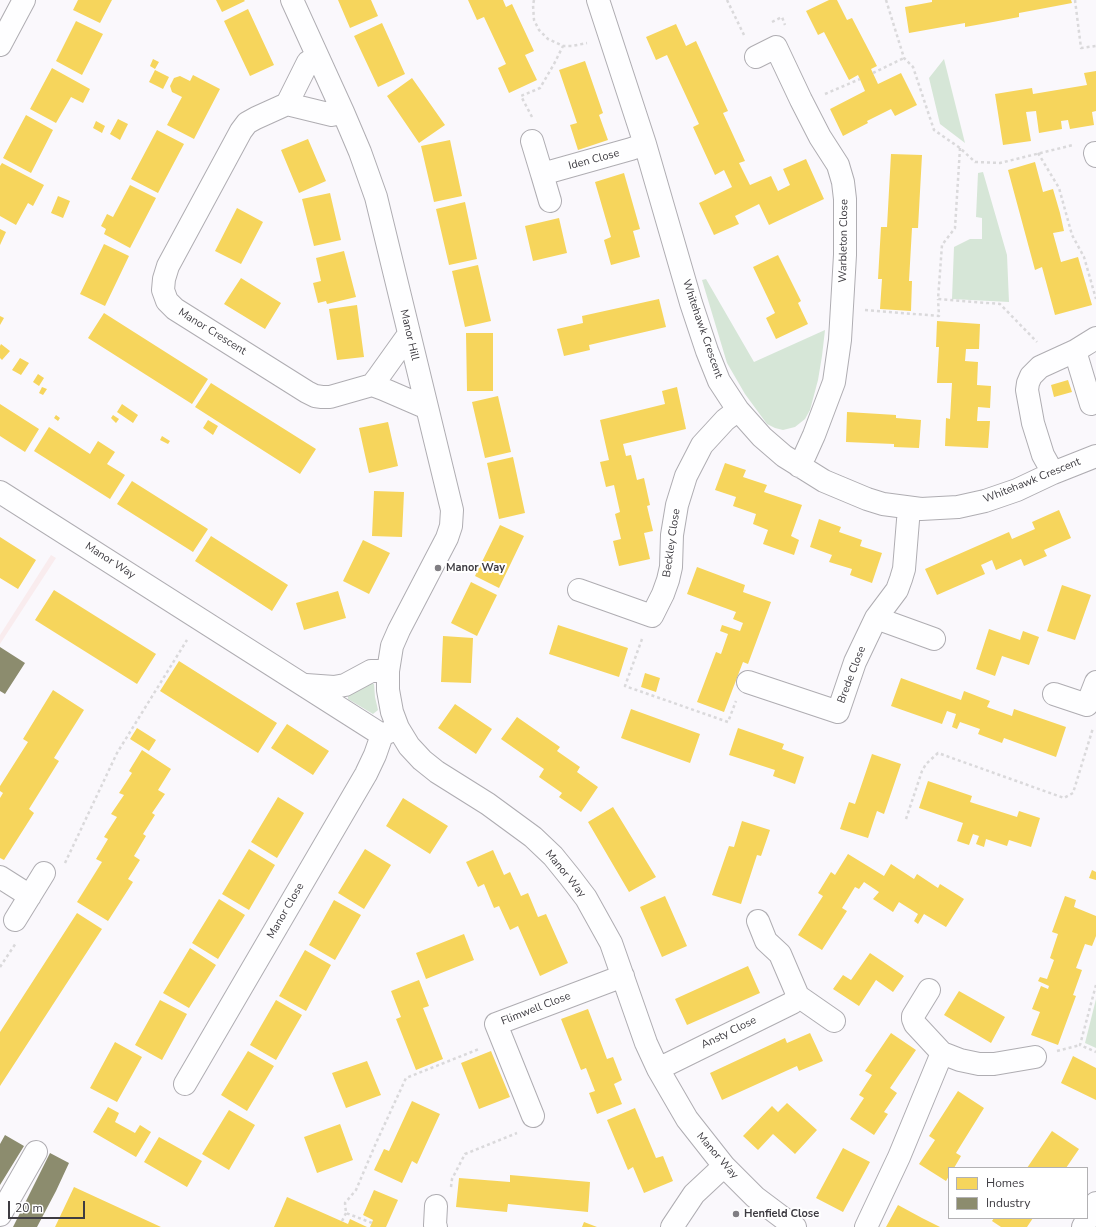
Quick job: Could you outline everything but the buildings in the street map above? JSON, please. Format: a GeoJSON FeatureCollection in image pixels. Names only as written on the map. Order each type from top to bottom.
{"type":"FeatureCollection","features":[{"type":"Feature","properties":{"kind":"street"},"geometry":{"type":"LineString","coordinates":[[0,45],[24,0]]}},
{"type":"Feature","properties":{"kind":"street","name":"Manor Hill"},"geometry":{"type":"LineString","coordinates":[[292,0],[343,112],[360,152],[376,197],[452,510],[451,526],[447,538],[392,646],[388,671],[388,690],[392,712],[390,732]]}},
{"type":"Feature","properties":{"kind":"street","name":"Whitehawk Crescent"},"geometry":{"type":"LineString","coordinates":[[598,0],[644,144],[707,351],[719,381],[738,410],[762,437],[784,456],[799,466],[824,481],[851,494],[883,504],[910,508],[933,509],[958,507],[985,501],[1017,490],[1053,473],[1096,456]]}},
{"type":"Feature","properties":{"kind":"street","name":"Warbleton Close"},"geometry":{"type":"LineString","coordinates":[[756,57],[776,47],[820,137],[838,165],[843,182],[845,199],[845,255],[840,340],[834,382],[814,435],[799,466]]}},
{"type":"Feature","properties":{"kind":"street"},"geometry":{"type":"LineString","coordinates":[[318,58],[308,62],[287,104],[332,115],[343,112]]}},
{"type":"Feature","properties":{"kind":"street","name":"Manor Crescent"},"geometry":{"type":"LineString","coordinates":[[287,104],[247,123],[241,131],[171,261],[164,279],[163,290],[167,301],[175,309],[315,396],[330,397],[372,385]]}},
{"type":"Feature","properties":{"kind":"street"},"geometry":{"type":"LineString","coordinates":[[532,141],[550,202]]}},
{"type":"Feature","properties":{"kind":"street","name":"Iden Close"},"geometry":{"type":"LineString","coordinates":[[542,174],[644,144]]}},
{"type":"Feature","properties":{"kind":"street"},"geometry":{"type":"LineString","coordinates":[[409,334],[372,385],[426,408]]}},
{"type":"Feature","properties":{"kind":"street"},"geometry":{"type":"LineString","coordinates":[[1053,473],[1043,455],[1033,423],[1027,390],[1031,376],[1040,367],[1075,351],[1096,338]]}},
{"type":"Feature","properties":{"kind":"street"},"geometry":{"type":"LineString","coordinates":[[1075,351],[1091,404]]}},
{"type":"Feature","properties":{"kind":"street","name":"Beckley Close"},"geometry":{"type":"LineString","coordinates":[[652,616],[668,580],[671,567],[677,505],[686,476],[702,446],[725,420],[738,410]]}},
{"type":"Feature","properties":{"kind":"street","name":"Manor Way"},"geometry":{"type":"LineString","coordinates":[[0,492],[303,684],[390,732],[409,746],[422,760],[438,772],[488,804],[533,837],[553,856],[582,893],[599,920],[611,943],[646,1043],[658,1068],[687,1119],[724,1166],[755,1197],[795,1227]]}},
{"type":"Feature","properties":{"kind":"street","name":"Brede Close"},"geometry":{"type":"LineString","coordinates":[[748,682],[838,712],[855,662],[876,618],[897,590],[901,580],[904,569],[910,508]]}},
{"type":"Feature","properties":{"kind":"street"},"geometry":{"type":"LineString","coordinates":[[579,590],[652,616]]}},
{"type":"Feature","properties":{"kind":"street"},"geometry":{"type":"LineString","coordinates":[[876,618],[934,639]]}},
{"type":"Feature","properties":{"kind":"street"},"geometry":{"type":"LineString","coordinates":[[303,684],[334,687],[345,685],[371,671],[388,671]]}},
{"type":"Feature","properties":{"kind":"street"},"geometry":{"type":"LineString","coordinates":[[1054,694],[1086,705],[1096,682]]}},
{"type":"Feature","properties":{"kind":"street","name":"Manor Close"},"geometry":{"type":"LineString","coordinates":[[185,1084],[366,774],[375,755],[390,732]]}},
{"type":"Feature","properties":{"kind":"street"},"geometry":{"type":"LineString","coordinates":[[15,920],[30,896],[54,870]]}},
{"type":"Feature","properties":{"kind":"street"},"geometry":{"type":"LineString","coordinates":[[0,877],[30,896]]}},
{"type":"Feature","properties":{"kind":"street"},"geometry":{"type":"LineString","coordinates":[[758,921],[766,941],[780,954],[798,996],[834,1021]]}},
{"type":"Feature","properties":{"kind":"street","name":"Flimwell Close"},"geometry":{"type":"LineString","coordinates":[[533,1116],[496,1024],[622,976]]}},
{"type":"Feature","properties":{"kind":"street"},"geometry":{"type":"LineString","coordinates":[[930,990],[913,1016],[913,1019],[915,1024],[942,1052],[960,1060],[979,1064],[994,1064],[1035,1057]]}},
{"type":"Feature","properties":{"kind":"street","name":"Ansty Close"},"geometry":{"type":"LineString","coordinates":[[658,1068],[792,1003],[798,996]]}},
{"type":"Feature","properties":{"kind":"street"},"geometry":{"type":"LineString","coordinates":[[866,1227],[899,1157],[942,1052]]}},
{"type":"Feature","properties":{"kind":"street"},"geometry":{"type":"LineString","coordinates":[[0,1215],[36,1152]]}},
{"type":"Feature","properties":{"kind":"street"},"geometry":{"type":"LineString","coordinates":[[672,1227],[694,1194],[724,1166]]}},
{"type":"Feature","properties":{"kind":"street"},"geometry":{"type":"LineString","coordinates":[[1088,1218],[1096,1203]]}},
{"type":"Feature","properties":{"kind":"path"},"geometry":{"type":"LineString","coordinates":[[534,0],[533,14],[536,25],[548,39],[563,46],[576,45],[592,41]]}},
{"type":"Feature","properties":{"kind":"path"},"geometry":{"type":"LineString","coordinates":[[727,0],[756,57]]}},
{"type":"Feature","properties":{"kind":"path"},"geometry":{"type":"LineString","coordinates":[[886,0],[904,58],[913,67],[934,130],[960,148],[975,162],[1000,162],[1075,144]]}},
{"type":"Feature","properties":{"kind":"path"},"geometry":{"type":"LineString","coordinates":[[1075,0],[1081,48],[1096,46]]}},
{"type":"Feature","properties":{"kind":"path"},"geometry":{"type":"LineString","coordinates":[[532,141],[537,131],[521,96],[540,88],[563,46]]}},
{"type":"Feature","properties":{"kind":"path"},"geometry":{"type":"LineString","coordinates":[[873,73],[904,58]]}},
{"type":"Feature","properties":{"kind":"path"},"geometry":{"type":"LineString","coordinates":[[841,308],[939,316],[938,299],[942,245],[955,228],[960,148]]}},
{"type":"Feature","properties":{"kind":"path"},"geometry":{"type":"LineString","coordinates":[[1038,153],[1059,188],[1072,234],[1084,256],[1096,300]]}},
{"type":"Feature","properties":{"kind":"path"},"geometry":{"type":"LineString","coordinates":[[938,299],[1000,304],[1054,360]]}},
{"type":"Feature","properties":{"kind":"path"},"geometry":{"type":"LineString","coordinates":[[652,616],[625,686],[728,722],[743,680],[748,682]]}},
{"type":"Feature","properties":{"kind":"path"},"geometry":{"type":"LineString","coordinates":[[54,870],[117,753],[199,619]]}},
{"type":"Feature","properties":{"kind":"path"},"geometry":{"type":"LineString","coordinates":[[906,819],[922,771],[926,764],[938,753],[1064,798],[1073,793],[1094,726]]}},
{"type":"Feature","properties":{"kind":"path"},"geometry":{"type":"LineString","coordinates":[[1096,985],[1080,1045],[1096,1052]]}},
{"type":"Feature","properties":{"kind":"path"},"geometry":{"type":"LineString","coordinates":[[342,1221],[346,1213],[345,1204],[356,1190],[406,1078],[502,1040]]}},
{"type":"Feature","properties":{"kind":"path"},"geometry":{"type":"LineString","coordinates":[[436,1216],[436,1203],[450,1203],[452,1178],[465,1154],[536,1125],[533,1116]]}},
{"type":"Feature","properties":{"kind":"path"},"geometry":{"type":"LineString","coordinates":[[346,1213],[372,1223]]}},
{"type":"Feature","properties":{"kind":"shaded area"},"geometry":{"type":"Polygon","coordinates":[[[51,555],[56,558],[0,644],[0,635],[51,555]]]}},
{"type":"Feature","properties":{"kind":"green space"},"geometry":{"type":"Polygon","coordinates":[[[944,59],[965,143],[940,124],[929,78],[944,59]]]}},
{"type":"Feature","properties":{"kind":"green space"},"geometry":{"type":"Polygon","coordinates":[[[983,172],[1007,255],[1009,302],[952,299],[954,247],[970,239],[982,239],[982,218],[976,217],[978,173],[983,172]]]}},
{"type":"Feature","properties":{"kind":"green space"},"geometry":{"type":"Polygon","coordinates":[[[706,279],[754,362],[825,330],[818,380],[810,410],[805,419],[795,427],[783,430],[767,424],[745,394],[727,363],[702,280],[706,279]]]}},
{"type":"Feature","properties":{"kind":"green space"},"geometry":{"type":"Polygon","coordinates":[[[369,682],[374,684],[378,710],[373,714],[348,699],[348,693],[369,682]]]}},
{"type":"Feature","properties":{"kind":"green space"},"geometry":{"type":"Polygon","coordinates":[[[1096,999],[1096,1048],[1085,1043],[1096,999]]]}},
{"type":"Feature","properties":{"kind":"place","name":"Manor Way"},"geometry":{"type":"Point","coordinates":[438,568]}},
{"type":"Feature","properties":{"kind":"place","name":"Henfield Close"},"geometry":{"type":"Point","coordinates":[736,1214]}}]}
